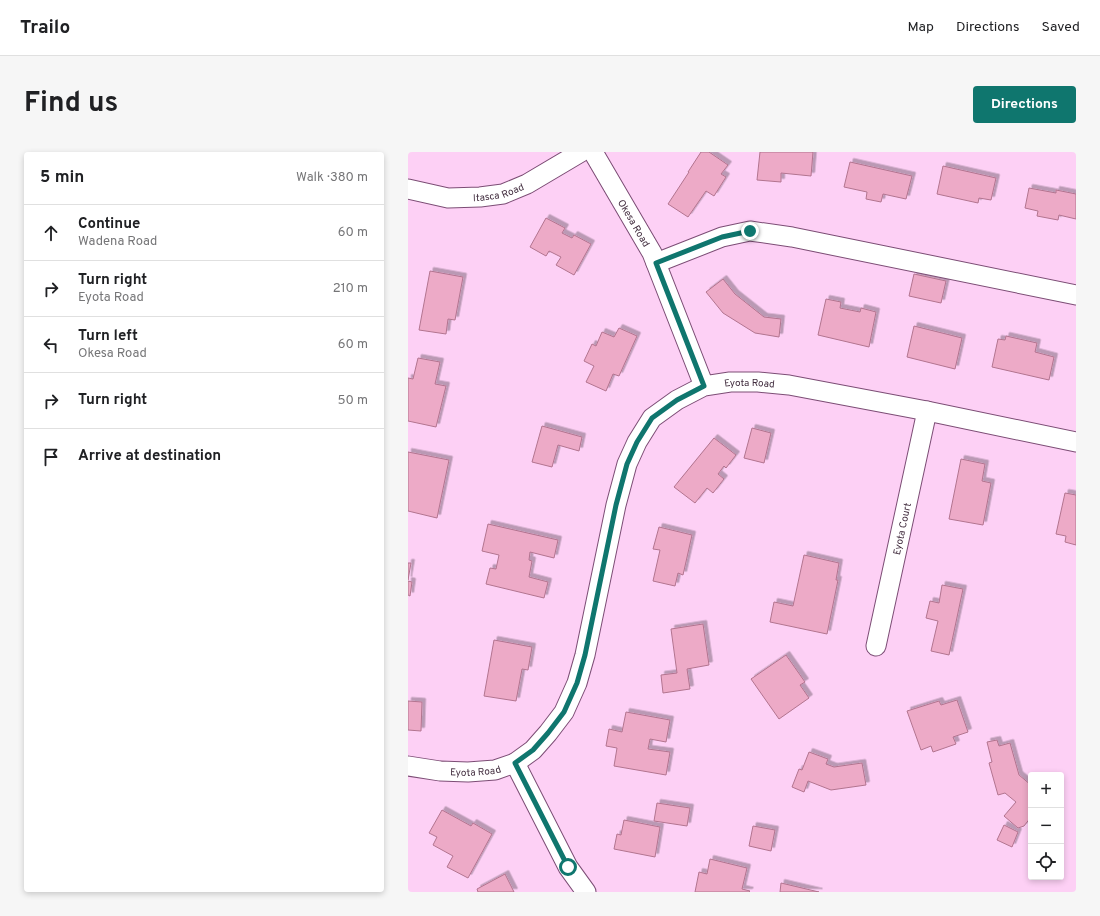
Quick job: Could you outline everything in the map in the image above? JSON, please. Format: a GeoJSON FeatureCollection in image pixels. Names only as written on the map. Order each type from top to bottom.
{"type":"FeatureCollection","features":[{"type":"Feature","properties":{"kind":"street","name":"Itasca Road"},"geometry":{"type":"LineString","coordinates":[[408,189],[448,198],[480,198],[503,194],[527,184],[581,152]]}},
{"type":"Feature","properties":{"kind":"street","name":"Okesa Road"},"geometry":{"type":"LineString","coordinates":[[593,152],[652,253],[704,386]]}},
{"type":"Feature","properties":{"kind":"street"},"geometry":{"type":"LineString","coordinates":[[656,263],[722,237],[750,231],[792,237],[1076,295]]}},
{"type":"Feature","properties":{"kind":"street","name":"Eyota Road"},"geometry":{"type":"LineString","coordinates":[[408,766],[440,771],[468,772],[495,770],[515,763],[533,750],[548,733],[564,712],[577,683],[585,655],[616,505],[627,464],[637,442],[652,418],[677,400],[704,386],[737,382],[758,382],[789,385],[927,411],[1076,442]]}},
{"type":"Feature","properties":{"kind":"street","name":"Eyota Court"},"geometry":{"type":"LineString","coordinates":[[876,646],[927,411]]}},
{"type":"Feature","properties":{"kind":"street"},"geometry":{"type":"LineString","coordinates":[[515,763],[568,867],[586,892]]}},
{"type":"Feature","properties":{"kind":"building"},"geometry":{"type":"Polygon","coordinates":[[[701,152],[709,152],[728,165],[721,174],[726,177],[714,196],[706,191],[688,217],[668,204],[701,152]]]}},
{"type":"Feature","properties":{"kind":"building"},"geometry":{"type":"Polygon","coordinates":[[[760,152],[813,152],[811,176],[781,173],[781,182],[757,180],[760,152]]]}},
{"type":"Feature","properties":{"kind":"building"},"geometry":{"type":"Polygon","coordinates":[[[850,162],[912,176],[906,199],[883,194],[881,202],[866,199],[867,192],[844,187],[850,162]]]}},
{"type":"Feature","properties":{"kind":"building"},"geometry":{"type":"Polygon","coordinates":[[[943,166],[996,178],[991,200],[979,198],[978,203],[937,194],[943,166]]]}},
{"type":"Feature","properties":{"kind":"building"},"geometry":{"type":"Polygon","coordinates":[[[1029,188],[1056,193],[1056,190],[1076,194],[1076,219],[1059,215],[1058,220],[1037,216],[1038,211],[1025,208],[1029,188]]]}},
{"type":"Feature","properties":{"kind":"building"},"geometry":{"type":"Polygon","coordinates":[[[546,218],[565,228],[562,233],[572,238],[574,235],[591,244],[574,275],[556,265],[561,257],[549,251],[546,256],[530,247],[546,218]]]}},
{"type":"Feature","properties":{"kind":"building"},"geometry":{"type":"Polygon","coordinates":[[[430,271],[463,277],[455,320],[448,319],[446,334],[419,330],[430,271]]]}},
{"type":"Feature","properties":{"kind":"building"},"geometry":{"type":"Polygon","coordinates":[[[914,274],[946,281],[941,303],[909,296],[914,274]]]}},
{"type":"Feature","properties":{"kind":"building"},"geometry":{"type":"Polygon","coordinates":[[[723,279],[735,294],[764,317],[781,319],[779,337],[755,333],[723,313],[706,292],[723,279]]]}},
{"type":"Feature","properties":{"kind":"building"},"geometry":{"type":"Polygon","coordinates":[[[826,299],[841,302],[840,308],[860,312],[861,308],[876,312],[869,347],[818,335],[826,299]]]}},
{"type":"Feature","properties":{"kind":"building"},"geometry":{"type":"Polygon","coordinates":[[[914,326],[962,338],[955,369],[907,357],[914,326]]]}},
{"type":"Feature","properties":{"kind":"building"},"geometry":{"type":"Polygon","coordinates":[[[619,328],[637,336],[619,376],[613,374],[606,391],[586,382],[594,366],[584,361],[592,344],[596,346],[602,332],[614,337],[619,328]]]}},
{"type":"Feature","properties":{"kind":"building"},"geometry":{"type":"Polygon","coordinates":[[[1006,336],[1037,343],[1035,352],[1054,357],[1049,380],[992,367],[998,339],[1005,340],[1006,336]]]}},
{"type":"Feature","properties":{"kind":"building"},"geometry":{"type":"Polygon","coordinates":[[[418,358],[440,362],[435,384],[446,386],[436,427],[408,421],[408,378],[413,379],[418,358]]]}},
{"type":"Feature","properties":{"kind":"building"},"geometry":{"type":"Polygon","coordinates":[[[542,426],[582,437],[579,451],[558,445],[552,467],[532,462],[542,426]]]}},
{"type":"Feature","properties":{"kind":"building"},"geometry":{"type":"Polygon","coordinates":[[[752,428],[771,433],[764,463],[744,458],[752,428]]]}},
{"type":"Feature","properties":{"kind":"building"},"geometry":{"type":"Polygon","coordinates":[[[714,438],[736,455],[726,468],[724,466],[718,474],[724,479],[713,493],[707,488],[695,503],[674,487],[714,438]]]}},
{"type":"Feature","properties":{"kind":"building"},"geometry":{"type":"Polygon","coordinates":[[[408,452],[449,460],[437,518],[408,511],[408,452]]]}},
{"type":"Feature","properties":{"kind":"building"},"geometry":{"type":"Polygon","coordinates":[[[961,459],[985,464],[982,481],[991,483],[983,525],[949,519],[961,459]]]}},
{"type":"Feature","properties":{"kind":"building"},"geometry":{"type":"Polygon","coordinates":[[[1065,493],[1076,495],[1076,545],[1065,542],[1066,536],[1056,534],[1065,493]]]}},
{"type":"Feature","properties":{"kind":"building"},"geometry":{"type":"Polygon","coordinates":[[[488,524],[558,540],[554,558],[530,552],[529,560],[532,561],[529,577],[548,582],[544,598],[486,584],[490,568],[496,569],[499,555],[482,551],[488,524]]]}},
{"type":"Feature","properties":{"kind":"building"},"geometry":{"type":"Polygon","coordinates":[[[659,527],[692,535],[683,575],[678,573],[675,586],[653,581],[660,550],[653,549],[659,527]]]}},
{"type":"Feature","properties":{"kind":"building"},"geometry":{"type":"Polygon","coordinates":[[[804,555],[839,563],[836,580],[838,580],[827,634],[770,622],[774,602],[793,606],[804,555]]]}},
{"type":"Feature","properties":{"kind":"building"},"geometry":{"type":"Polygon","coordinates":[[[408,563],[411,563],[408,580],[408,563]]]}},
{"type":"Feature","properties":{"kind":"building"},"geometry":{"type":"Polygon","coordinates":[[[408,581],[412,582],[410,596],[408,595],[408,581]]]}},
{"type":"Feature","properties":{"kind":"building"},"geometry":{"type":"Polygon","coordinates":[[[942,585],[963,589],[949,655],[931,651],[938,621],[926,618],[930,601],[939,603],[942,585]]]}},
{"type":"Feature","properties":{"kind":"building"},"geometry":{"type":"Polygon","coordinates":[[[703,624],[709,665],[687,669],[690,689],[663,693],[661,675],[677,673],[671,629],[703,624]]]}},
{"type":"Feature","properties":{"kind":"building"},"geometry":{"type":"Polygon","coordinates":[[[494,640],[532,647],[528,670],[522,669],[516,701],[484,696],[494,640]]]}},
{"type":"Feature","properties":{"kind":"building"},"geometry":{"type":"Polygon","coordinates":[[[786,655],[805,682],[800,685],[809,698],[779,719],[751,679],[786,655]]]}},
{"type":"Feature","properties":{"kind":"building"},"geometry":{"type":"Polygon","coordinates":[[[957,700],[968,732],[953,737],[956,744],[933,752],[931,746],[921,750],[907,711],[939,701],[941,705],[957,700]]]}},
{"type":"Feature","properties":{"kind":"building"},"geometry":{"type":"Polygon","coordinates":[[[408,701],[422,702],[421,731],[408,730],[408,701]]]}},
{"type":"Feature","properties":{"kind":"building"},"geometry":{"type":"Polygon","coordinates":[[[626,712],[670,720],[666,742],[650,739],[648,749],[670,752],[666,775],[614,766],[617,748],[606,746],[609,729],[622,732],[626,712]]]}},
{"type":"Feature","properties":{"kind":"building"},"geometry":{"type":"Polygon","coordinates":[[[997,740],[999,746],[1010,743],[1019,775],[1028,782],[1028,821],[1024,826],[1018,828],[1004,816],[1016,802],[1005,793],[998,795],[989,763],[992,762],[987,742],[997,740]]]}},
{"type":"Feature","properties":{"kind":"building"},"geometry":{"type":"Polygon","coordinates":[[[809,752],[828,759],[826,764],[834,767],[862,763],[866,785],[831,790],[808,781],[804,792],[792,787],[799,769],[802,770],[809,752]]]}},
{"type":"Feature","properties":{"kind":"building"},"geometry":{"type":"Polygon","coordinates":[[[657,803],[690,808],[687,826],[654,821],[657,803]]]}},
{"type":"Feature","properties":{"kind":"building"},"geometry":{"type":"Polygon","coordinates":[[[442,810],[471,826],[473,823],[492,834],[468,878],[447,867],[453,856],[433,845],[437,837],[429,833],[442,810]]]}},
{"type":"Feature","properties":{"kind":"building"},"geometry":{"type":"Polygon","coordinates":[[[624,820],[660,827],[655,857],[614,849],[617,834],[621,835],[624,820]]]}},
{"type":"Feature","properties":{"kind":"building"},"geometry":{"type":"Polygon","coordinates":[[[1004,825],[1018,832],[1012,847],[997,840],[1004,825]]]}},
{"type":"Feature","properties":{"kind":"building"},"geometry":{"type":"Polygon","coordinates":[[[753,826],[775,830],[771,851],[749,846],[753,826]]]}},
{"type":"Feature","properties":{"kind":"building"},"geometry":{"type":"Polygon","coordinates":[[[710,859],[747,868],[742,889],[750,891],[695,892],[699,872],[707,874],[710,859]]]}},
{"type":"Feature","properties":{"kind":"building"},"geometry":{"type":"Polygon","coordinates":[[[505,874],[514,892],[478,892],[477,889],[505,874]]]}},
{"type":"Feature","properties":{"kind":"building"},"geometry":{"type":"Polygon","coordinates":[[[781,883],[819,892],[780,892],[781,883]]]}},
{"type":"Feature","properties":{"kind":"route"},"geometry":{"type":"LineString","coordinates":[[568,867],[515,763],[533,750],[548,733],[564,712],[577,683],[585,655],[616,505],[627,464],[637,442],[652,418],[677,400],[704,386],[656,263],[722,237],[750,231]]}}]}
